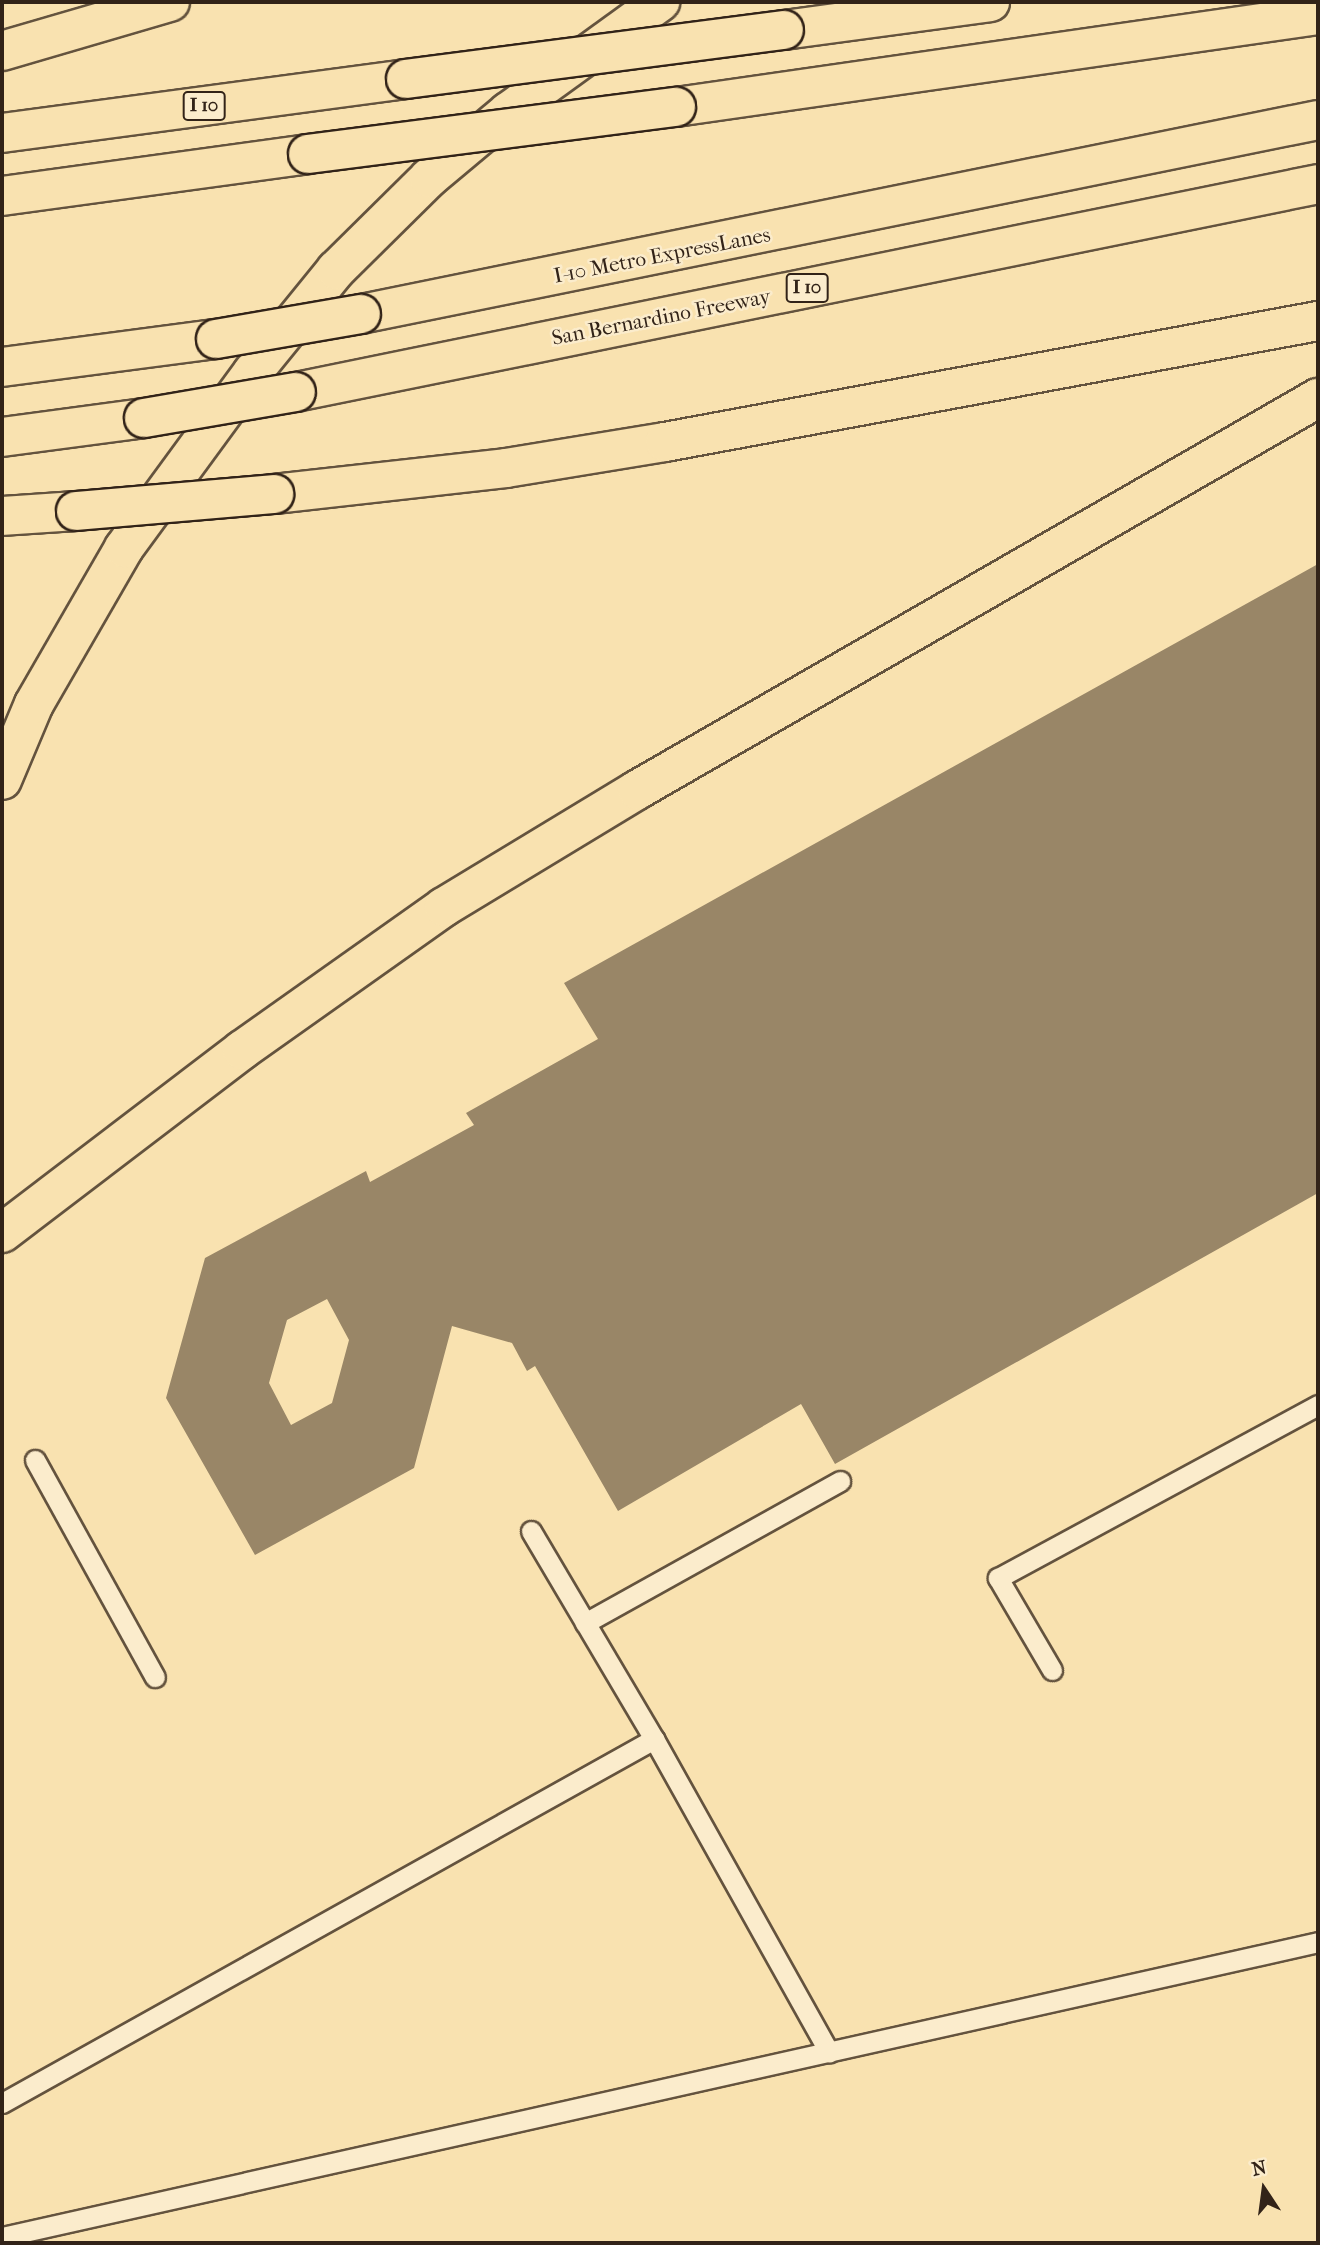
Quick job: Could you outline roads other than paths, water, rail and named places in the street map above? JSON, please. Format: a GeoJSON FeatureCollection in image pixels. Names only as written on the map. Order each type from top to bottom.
{"type":"FeatureCollection","features":[{"type":"Feature","properties":{"kind":"highway"},"geometry":{"type":"LineString","coordinates":[[2,51],[170,2]]}},
{"type":"Feature","properties":{"kind":"highway"},"geometry":{"type":"LineString","coordinates":[[2,780],[34,704],[124,548],[253,372],[336,270],[429,178],[508,112],[660,2]]}},
{"type":"Feature","properties":{"kind":"highway","name":"I 10"},"geometry":{"type":"LineString","coordinates":[[2,133],[990,2]]}},
{"type":"Feature","properties":{"kind":"highway"},"geometry":{"type":"LineString","coordinates":[[2,196],[676,107],[1318,15]]}},
{"type":"Feature","properties":{"kind":"highway","name":"I-10 Metro ExpressLanes"},"geometry":{"type":"LineString","coordinates":[[2,367],[216,339],[361,314],[1318,120]]}},
{"type":"Feature","properties":{"kind":"highway","name":"San Bernardino Freeway"},"geometry":{"type":"LineString","coordinates":[[2,437],[144,418],[296,392],[1318,184]]}},
{"type":"Feature","properties":{"kind":"highway"},"geometry":{"type":"LineString","coordinates":[[2,516],[274,494],[544,462],[1318,321]]}},
{"type":"Feature","properties":{"kind":"highway"},"geometry":{"type":"LineString","coordinates":[[2,1233],[242,1050],[444,907],[637,790],[1318,398]]}},
{"type":"Feature","properties":{"kind":"lane"},"geometry":{"type":"LineString","coordinates":[[1052,1670],[998,1578],[1318,1405]]}},
{"type":"Feature","properties":{"kind":"lane"},"geometry":{"type":"LineString","coordinates":[[35,1460],[155,1678]]}},
{"type":"Feature","properties":{"kind":"lane"},"geometry":{"type":"LineString","coordinates":[[585,1623],[841,1481]]}},
{"type":"Feature","properties":{"kind":"lane"},"geometry":{"type":"LineString","coordinates":[[531,1531],[654,1739],[829,2052]]}},
{"type":"Feature","properties":{"kind":"lane"},"geometry":{"type":"LineString","coordinates":[[2,2103],[654,1739]]}},
{"type":"Feature","properties":{"kind":"lane"},"geometry":{"type":"LineString","coordinates":[[2,2237],[1318,1942]]}}]}
